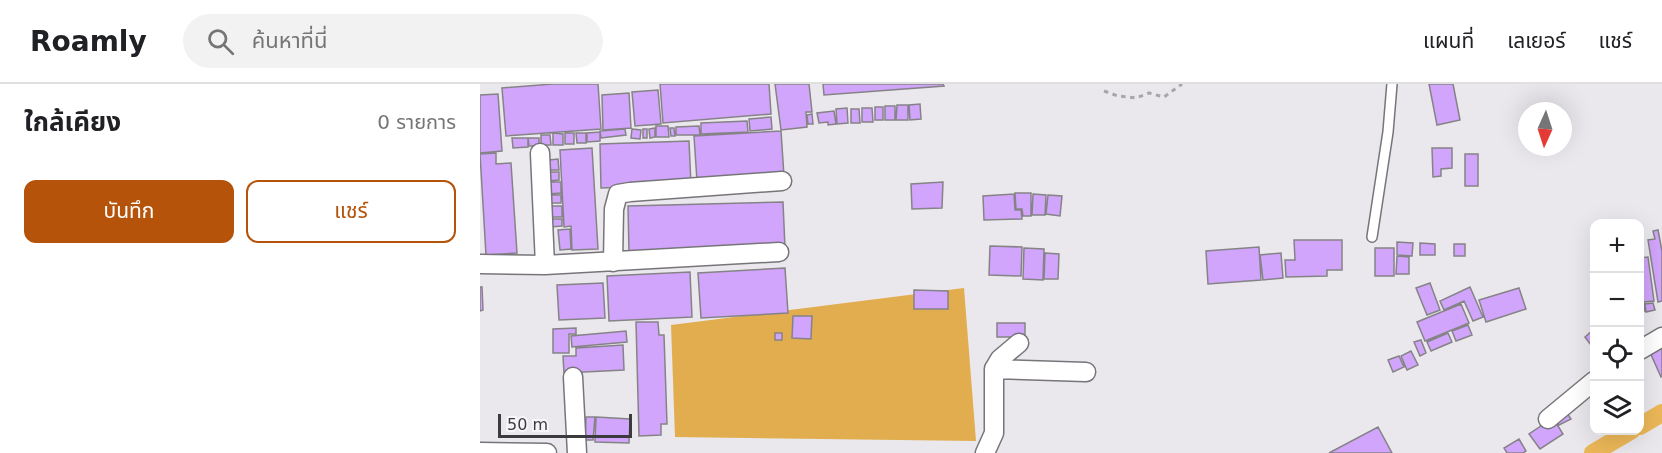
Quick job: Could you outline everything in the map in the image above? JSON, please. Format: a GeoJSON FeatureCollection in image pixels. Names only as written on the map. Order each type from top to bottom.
{"type":"FeatureCollection","features":[{"type":"Feature","properties":{"kind":"street"},"geometry":{"type":"LineString","coordinates":[[540,153],[545,265]]}},
{"type":"Feature","properties":{"kind":"street"},"geometry":{"type":"LineString","coordinates":[[613,262],[614,209],[618,194],[783,182]]}},
{"type":"Feature","properties":{"kind":"street"},"geometry":{"type":"LineString","coordinates":[[480,264],[545,265],[779,252]]}},
{"type":"Feature","properties":{"kind":"street"},"geometry":{"type":"LineString","coordinates":[[1644,348],[1662,337]]}},
{"type":"Feature","properties":{"kind":"street"},"geometry":{"type":"LineString","coordinates":[[985,453],[994,433],[994,369],[1000,359],[1019,343]]}},
{"type":"Feature","properties":{"kind":"street"},"geometry":{"type":"LineString","coordinates":[[994,369],[1086,372]]}},
{"type":"Feature","properties":{"kind":"street"},"geometry":{"type":"LineString","coordinates":[[573,378],[577,453]]}},
{"type":"Feature","properties":{"kind":"street"},"geometry":{"type":"LineString","coordinates":[[1548,419],[1590,384]]}},
{"type":"Feature","properties":{"kind":"street"},"geometry":{"type":"LineString","coordinates":[[480,452],[546,453]]}},
{"type":"Feature","properties":{"kind":"lane"},"geometry":{"type":"LineString","coordinates":[[1372,237],[1388,132],[1392,84]]}},
{"type":"Feature","properties":{"kind":"path"},"geometry":{"type":"LineString","coordinates":[[1104,91],[1118,96],[1136,98],[1149,93],[1164,97],[1172,94],[1182,84]]}},
{"type":"Feature","properties":{"kind":"shaded area"},"geometry":{"type":"Polygon","coordinates":[[[964,288],[976,441],[675,437],[671,325],[964,288]]]}},
{"type":"Feature","properties":{"kind":"building"},"geometry":{"type":"Polygon","coordinates":[[[553,84],[598,84],[601,129],[506,136],[502,88],[553,84]]]}},
{"type":"Feature","properties":{"kind":"building"},"geometry":{"type":"Polygon","coordinates":[[[660,84],[769,84],[771,114],[663,123],[660,84]]]}},
{"type":"Feature","properties":{"kind":"building"},"geometry":{"type":"Polygon","coordinates":[[[775,84],[809,84],[812,112],[806,112],[807,127],[781,130],[775,84]]]}},
{"type":"Feature","properties":{"kind":"building"},"geometry":{"type":"Polygon","coordinates":[[[823,84],[943,84],[944,86],[824,95],[823,84]]]}},
{"type":"Feature","properties":{"kind":"building"},"geometry":{"type":"Polygon","coordinates":[[[1429,84],[1453,84],[1460,120],[1437,125],[1429,84]]]}},
{"type":"Feature","properties":{"kind":"building"},"geometry":{"type":"Polygon","coordinates":[[[658,90],[661,124],[635,126],[632,92],[658,90]]]}},
{"type":"Feature","properties":{"kind":"building"},"geometry":{"type":"Polygon","coordinates":[[[629,93],[631,128],[603,130],[602,95],[629,93]]]}},
{"type":"Feature","properties":{"kind":"building"},"geometry":{"type":"Polygon","coordinates":[[[498,94],[502,151],[480,153],[480,95],[498,94]]]}},
{"type":"Feature","properties":{"kind":"building"},"geometry":{"type":"Polygon","coordinates":[[[920,104],[921,119],[910,120],[909,105],[920,104]]]}},
{"type":"Feature","properties":{"kind":"building"},"geometry":{"type":"Polygon","coordinates":[[[897,105],[908,105],[908,120],[896,120],[897,105]]]}},
{"type":"Feature","properties":{"kind":"building"},"geometry":{"type":"Polygon","coordinates":[[[885,106],[895,106],[895,120],[885,120],[885,106]]]}},
{"type":"Feature","properties":{"kind":"building"},"geometry":{"type":"Polygon","coordinates":[[[875,107],[883,107],[883,120],[875,120],[875,107]]]}},
{"type":"Feature","properties":{"kind":"building"},"geometry":{"type":"Polygon","coordinates":[[[847,108],[848,123],[837,124],[836,109],[847,108]]]}},
{"type":"Feature","properties":{"kind":"building"},"geometry":{"type":"Polygon","coordinates":[[[862,108],[872,108],[873,122],[862,122],[862,108]]]}},
{"type":"Feature","properties":{"kind":"building"},"geometry":{"type":"Polygon","coordinates":[[[851,109],[859,109],[860,123],[851,123],[851,109]]]}},
{"type":"Feature","properties":{"kind":"building"},"geometry":{"type":"Polygon","coordinates":[[[834,111],[836,124],[819,123],[817,113],[834,111]]]}},
{"type":"Feature","properties":{"kind":"building"},"geometry":{"type":"Polygon","coordinates":[[[812,114],[813,124],[808,124],[807,115],[812,114]]]}},
{"type":"Feature","properties":{"kind":"building"},"geometry":{"type":"Polygon","coordinates":[[[771,117],[772,129],[750,131],[749,119],[771,117]]]}},
{"type":"Feature","properties":{"kind":"building"},"geometry":{"type":"Polygon","coordinates":[[[747,121],[748,132],[701,134],[701,123],[747,121]]]}},
{"type":"Feature","properties":{"kind":"building"},"geometry":{"type":"Polygon","coordinates":[[[656,126],[668,126],[669,137],[656,137],[656,126]]]}},
{"type":"Feature","properties":{"kind":"building"},"geometry":{"type":"Polygon","coordinates":[[[699,126],[700,135],[676,135],[676,127],[699,126]]]}},
{"type":"Feature","properties":{"kind":"building"},"geometry":{"type":"Polygon","coordinates":[[[655,128],[655,137],[650,138],[649,129],[655,128]]]}},
{"type":"Feature","properties":{"kind":"building"},"geometry":{"type":"Polygon","coordinates":[[[670,128],[674,128],[675,136],[671,136],[670,128]]]}},
{"type":"Feature","properties":{"kind":"building"},"geometry":{"type":"Polygon","coordinates":[[[625,129],[626,135],[601,138],[600,131],[625,129]]]}},
{"type":"Feature","properties":{"kind":"building"},"geometry":{"type":"Polygon","coordinates":[[[632,129],[641,130],[640,139],[631,138],[632,129]]]}},
{"type":"Feature","properties":{"kind":"building"},"geometry":{"type":"Polygon","coordinates":[[[643,129],[647,129],[647,138],[643,138],[643,129]]]}},
{"type":"Feature","properties":{"kind":"building"},"geometry":{"type":"Polygon","coordinates":[[[781,131],[784,176],[697,181],[694,136],[781,131]]]}},
{"type":"Feature","properties":{"kind":"building"},"geometry":{"type":"Polygon","coordinates":[[[600,132],[600,141],[587,142],[587,133],[600,132]]]}},
{"type":"Feature","properties":{"kind":"building"},"geometry":{"type":"Polygon","coordinates":[[[553,133],[563,134],[563,145],[553,145],[553,133]]]}},
{"type":"Feature","properties":{"kind":"building"},"geometry":{"type":"Polygon","coordinates":[[[565,133],[574,133],[574,144],[565,144],[565,133]]]}},
{"type":"Feature","properties":{"kind":"building"},"geometry":{"type":"Polygon","coordinates":[[[576,133],[586,133],[586,143],[577,143],[576,133]]]}},
{"type":"Feature","properties":{"kind":"building"},"geometry":{"type":"Polygon","coordinates":[[[541,135],[550,135],[551,145],[541,145],[541,135]]]}},
{"type":"Feature","properties":{"kind":"building"},"geometry":{"type":"Polygon","coordinates":[[[512,138],[528,138],[528,147],[513,148],[512,138]]]}},
{"type":"Feature","properties":{"kind":"building"},"geometry":{"type":"Polygon","coordinates":[[[528,138],[539,138],[539,146],[529,146],[528,138]]]}},
{"type":"Feature","properties":{"kind":"building"},"geometry":{"type":"Polygon","coordinates":[[[689,141],[691,185],[601,188],[600,144],[689,141]]]}},
{"type":"Feature","properties":{"kind":"building"},"geometry":{"type":"Polygon","coordinates":[[[592,148],[598,249],[572,250],[571,226],[564,227],[560,150],[592,148]]]}},
{"type":"Feature","properties":{"kind":"building"},"geometry":{"type":"Polygon","coordinates":[[[1432,148],[1452,148],[1452,168],[1441,169],[1441,176],[1433,177],[1432,148]]]}},
{"type":"Feature","properties":{"kind":"building"},"geometry":{"type":"Polygon","coordinates":[[[496,153],[496,164],[511,163],[517,253],[486,255],[480,154],[496,153]]]}},
{"type":"Feature","properties":{"kind":"building"},"geometry":{"type":"Polygon","coordinates":[[[1465,154],[1478,154],[1478,186],[1465,186],[1465,154]]]}},
{"type":"Feature","properties":{"kind":"building"},"geometry":{"type":"Polygon","coordinates":[[[558,159],[559,170],[549,170],[549,160],[558,159]]]}},
{"type":"Feature","properties":{"kind":"building"},"geometry":{"type":"Polygon","coordinates":[[[548,172],[559,172],[559,180],[548,181],[548,172]]]}},
{"type":"Feature","properties":{"kind":"building"},"geometry":{"type":"Polygon","coordinates":[[[547,182],[561,182],[561,193],[548,194],[547,182]]]}},
{"type":"Feature","properties":{"kind":"building"},"geometry":{"type":"Polygon","coordinates":[[[943,182],[942,208],[912,209],[911,184],[943,182]]]}},
{"type":"Feature","properties":{"kind":"building"},"geometry":{"type":"Polygon","coordinates":[[[1015,193],[1031,193],[1031,216],[1023,216],[1022,209],[1016,209],[1015,193]]]}},
{"type":"Feature","properties":{"kind":"building"},"geometry":{"type":"Polygon","coordinates":[[[1014,194],[1015,210],[1021,210],[1022,219],[984,220],[983,196],[1014,194]]]}},
{"type":"Feature","properties":{"kind":"building"},"geometry":{"type":"Polygon","coordinates":[[[1033,194],[1046,195],[1045,215],[1032,215],[1033,194]]]}},
{"type":"Feature","properties":{"kind":"building"},"geometry":{"type":"Polygon","coordinates":[[[549,195],[561,195],[561,203],[549,203],[549,195]]]}},
{"type":"Feature","properties":{"kind":"building"},"geometry":{"type":"Polygon","coordinates":[[[1048,195],[1062,196],[1060,216],[1046,214],[1048,195]]]}},
{"type":"Feature","properties":{"kind":"building"},"geometry":{"type":"Polygon","coordinates":[[[783,202],[785,248],[629,253],[628,206],[783,202]]]}},
{"type":"Feature","properties":{"kind":"building"},"geometry":{"type":"Polygon","coordinates":[[[549,206],[562,206],[562,217],[549,217],[549,206]]]}},
{"type":"Feature","properties":{"kind":"building"},"geometry":{"type":"Polygon","coordinates":[[[550,219],[562,219],[562,226],[550,227],[550,219]]]}},
{"type":"Feature","properties":{"kind":"building"},"geometry":{"type":"Polygon","coordinates":[[[570,229],[571,249],[560,250],[558,230],[570,229]]]}},
{"type":"Feature","properties":{"kind":"building"},"geometry":{"type":"Polygon","coordinates":[[[1658,230],[1662,251],[1662,301],[1658,302],[1648,240],[1655,239],[1653,231],[1658,230]]]}},
{"type":"Feature","properties":{"kind":"building"},"geometry":{"type":"Polygon","coordinates":[[[1294,240],[1342,240],[1342,270],[1327,270],[1327,276],[1286,277],[1285,260],[1295,260],[1294,240]]]}},
{"type":"Feature","properties":{"kind":"building"},"geometry":{"type":"Polygon","coordinates":[[[1397,242],[1413,243],[1412,256],[1397,255],[1397,242]]]}},
{"type":"Feature","properties":{"kind":"building"},"geometry":{"type":"Polygon","coordinates":[[[1420,243],[1435,244],[1435,255],[1420,255],[1420,243]]]}},
{"type":"Feature","properties":{"kind":"building"},"geometry":{"type":"Polygon","coordinates":[[[1454,244],[1465,244],[1465,256],[1454,256],[1454,244]]]}},
{"type":"Feature","properties":{"kind":"building"},"geometry":{"type":"Polygon","coordinates":[[[990,246],[1022,247],[1021,276],[989,275],[990,246]]]}},
{"type":"Feature","properties":{"kind":"building"},"geometry":{"type":"Polygon","coordinates":[[[1259,247],[1261,280],[1208,284],[1206,251],[1259,247]]]}},
{"type":"Feature","properties":{"kind":"building"},"geometry":{"type":"Polygon","coordinates":[[[1024,248],[1044,249],[1043,280],[1023,279],[1024,248]]]}},
{"type":"Feature","properties":{"kind":"building"},"geometry":{"type":"Polygon","coordinates":[[[1375,248],[1394,248],[1394,276],[1375,276],[1375,248]]]}},
{"type":"Feature","properties":{"kind":"building"},"geometry":{"type":"Polygon","coordinates":[[[1045,253],[1059,254],[1058,279],[1044,279],[1045,253]]]}},
{"type":"Feature","properties":{"kind":"building"},"geometry":{"type":"Polygon","coordinates":[[[1281,253],[1283,278],[1263,280],[1260,255],[1281,253]]]}},
{"type":"Feature","properties":{"kind":"building"},"geometry":{"type":"Polygon","coordinates":[[[1397,256],[1409,257],[1409,274],[1396,274],[1397,256]]]}},
{"type":"Feature","properties":{"kind":"building"},"geometry":{"type":"Polygon","coordinates":[[[1648,257],[1654,301],[1644,302],[1644,258],[1648,257]]]}},
{"type":"Feature","properties":{"kind":"building"},"geometry":{"type":"Polygon","coordinates":[[[785,268],[788,313],[701,318],[698,273],[785,268]]]}},
{"type":"Feature","properties":{"kind":"building"},"geometry":{"type":"Polygon","coordinates":[[[690,272],[692,317],[609,321],[607,276],[690,272]]]}},
{"type":"Feature","properties":{"kind":"building"},"geometry":{"type":"Polygon","coordinates":[[[603,283],[605,318],[559,320],[557,285],[603,283]]]}},
{"type":"Feature","properties":{"kind":"building"},"geometry":{"type":"Polygon","coordinates":[[[1430,283],[1440,310],[1427,315],[1416,288],[1430,283]]]}},
{"type":"Feature","properties":{"kind":"building"},"geometry":{"type":"Polygon","coordinates":[[[480,287],[482,287],[483,310],[480,311],[480,287]]]}},
{"type":"Feature","properties":{"kind":"building"},"geometry":{"type":"Polygon","coordinates":[[[1470,287],[1483,317],[1473,321],[1464,301],[1444,310],[1440,301],[1470,287]]]}},
{"type":"Feature","properties":{"kind":"building"},"geometry":{"type":"Polygon","coordinates":[[[1519,288],[1526,309],[1486,322],[1479,300],[1519,288]]]}},
{"type":"Feature","properties":{"kind":"building"},"geometry":{"type":"Polygon","coordinates":[[[914,290],[948,291],[948,309],[914,309],[914,290]]]}},
{"type":"Feature","properties":{"kind":"building"},"geometry":{"type":"Polygon","coordinates":[[[1653,303],[1655,310],[1646,312],[1645,304],[1653,303]]]}},
{"type":"Feature","properties":{"kind":"building"},"geometry":{"type":"Polygon","coordinates":[[[1461,304],[1469,323],[1425,341],[1417,322],[1461,304]]]}},
{"type":"Feature","properties":{"kind":"building"},"geometry":{"type":"Polygon","coordinates":[[[793,316],[812,316],[811,339],[792,338],[793,316]]]}},
{"type":"Feature","properties":{"kind":"building"},"geometry":{"type":"Polygon","coordinates":[[[636,322],[658,322],[659,335],[664,335],[667,424],[661,424],[661,435],[639,436],[636,322]]]}},
{"type":"Feature","properties":{"kind":"building"},"geometry":{"type":"Polygon","coordinates":[[[997,323],[1025,323],[1025,337],[997,337],[997,323]]]}},
{"type":"Feature","properties":{"kind":"building"},"geometry":{"type":"Polygon","coordinates":[[[1468,325],[1472,335],[1456,341],[1452,331],[1468,325]]]}},
{"type":"Feature","properties":{"kind":"building"},"geometry":{"type":"Polygon","coordinates":[[[576,328],[576,334],[569,334],[569,353],[553,353],[553,329],[576,328]]]}},
{"type":"Feature","properties":{"kind":"building"},"geometry":{"type":"Polygon","coordinates":[[[626,331],[627,342],[572,347],[571,336],[626,331]]]}},
{"type":"Feature","properties":{"kind":"building"},"geometry":{"type":"Polygon","coordinates":[[[775,333],[782,333],[782,340],[775,340],[775,333]]]}},
{"type":"Feature","properties":{"kind":"building"},"geometry":{"type":"Polygon","coordinates":[[[1448,333],[1452,342],[1431,351],[1427,342],[1448,333]]]}},
{"type":"Feature","properties":{"kind":"building"},"geometry":{"type":"Polygon","coordinates":[[[1590,333],[1590,344],[1585,337],[1590,333]]]}},
{"type":"Feature","properties":{"kind":"building"},"geometry":{"type":"Polygon","coordinates":[[[1421,340],[1426,353],[1420,356],[1414,342],[1421,340]]]}},
{"type":"Feature","properties":{"kind":"building"},"geometry":{"type":"Polygon","coordinates":[[[1662,344],[1662,376],[1661,377],[1649,350],[1662,344]]]}},
{"type":"Feature","properties":{"kind":"building"},"geometry":{"type":"Polygon","coordinates":[[[623,345],[624,370],[564,373],[563,356],[576,356],[576,348],[623,345]]]}},
{"type":"Feature","properties":{"kind":"building"},"geometry":{"type":"Polygon","coordinates":[[[1411,351],[1418,365],[1407,370],[1401,356],[1411,351]]]}},
{"type":"Feature","properties":{"kind":"building"},"geometry":{"type":"Polygon","coordinates":[[[1399,356],[1404,367],[1393,372],[1388,360],[1399,356]]]}},
{"type":"Feature","properties":{"kind":"building"},"geometry":{"type":"Polygon","coordinates":[[[1565,410],[1571,419],[1559,425],[1554,417],[1565,410]]]}},
{"type":"Feature","properties":{"kind":"building"},"geometry":{"type":"Polygon","coordinates":[[[586,417],[595,417],[593,440],[585,440],[586,417]]]}},
{"type":"Feature","properties":{"kind":"building"},"geometry":{"type":"Polygon","coordinates":[[[596,417],[630,419],[629,443],[595,442],[596,417]]]}},
{"type":"Feature","properties":{"kind":"building"},"geometry":{"type":"Polygon","coordinates":[[[1553,418],[1563,434],[1540,449],[1529,434],[1553,418]]]}},
{"type":"Feature","properties":{"kind":"building"},"geometry":{"type":"Polygon","coordinates":[[[1378,427],[1392,453],[1329,453],[1378,427]]]}},
{"type":"Feature","properties":{"kind":"building"},"geometry":{"type":"Polygon","coordinates":[[[1519,439],[1526,451],[1507,453],[1504,448],[1519,439]]]}},
{"type":"Feature","properties":{"kind":"waterway"},"geometry":{"type":"LineString","coordinates":[[1644,424],[1662,413]]}},
{"type":"Feature","properties":{"kind":"waterway"},"geometry":{"type":"LineString","coordinates":[[1593,453],[1624,435]]}}]}
